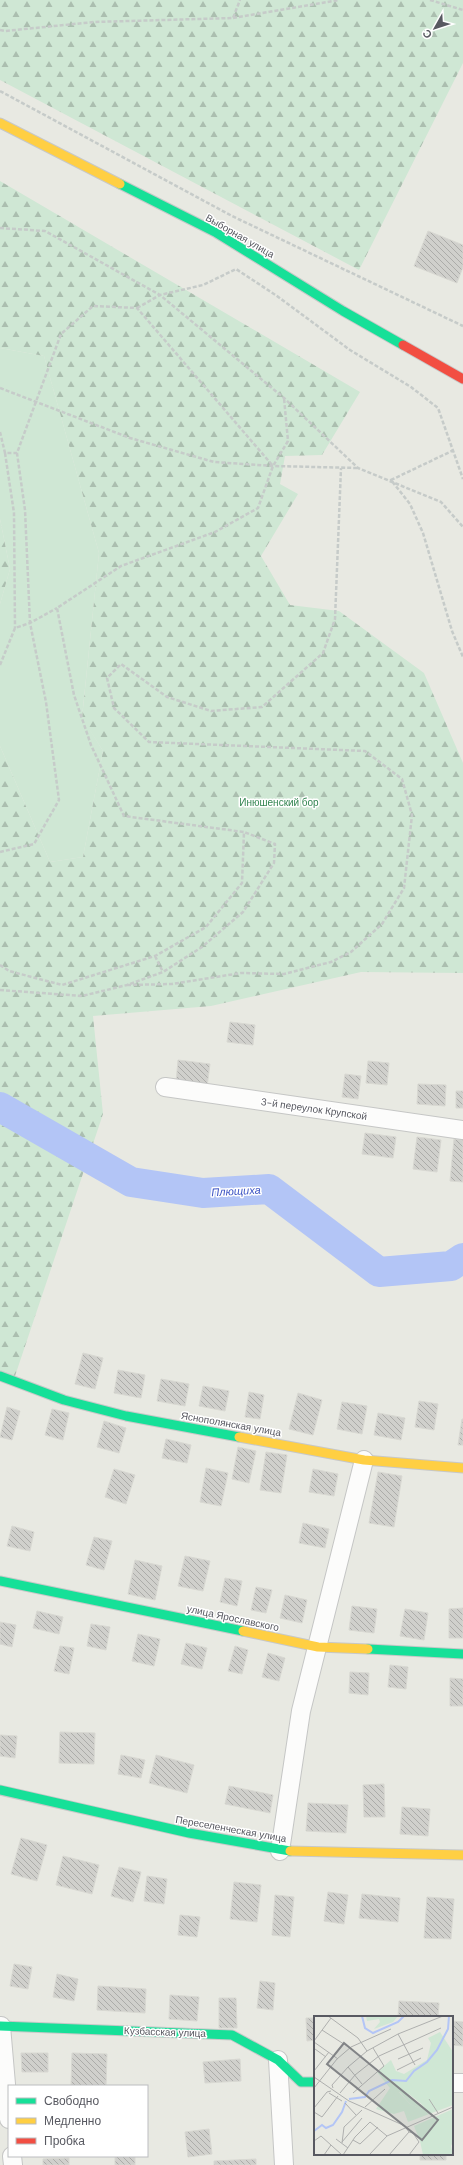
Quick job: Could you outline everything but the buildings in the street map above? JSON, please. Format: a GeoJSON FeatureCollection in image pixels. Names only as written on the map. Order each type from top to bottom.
{"type":"FeatureCollection","features":[{"type":"Feature","properties":{"kind":"street","name":"Выборная улица"},"geometry":{"type":"LineString","coordinates":[[0,122],[215,232],[343,311],[463,379]]}},
{"type":"Feature","properties":{"kind":"street","name":"3-й переулок Крупской"},"geometry":{"type":"LineString","coordinates":[[165,1087],[463,1130]]}},
{"type":"Feature","properties":{"kind":"street","name":"Яснополянская улица"},"geometry":{"type":"LineString","coordinates":[[0,1376],[64,1400],[126,1416],[364,1460],[463,1468]]}},
{"type":"Feature","properties":{"kind":"street"},"geometry":{"type":"LineString","coordinates":[[280,1851],[301,1711],[364,1460]]}},
{"type":"Feature","properties":{"kind":"street","name":"улица Ярославского"},"geometry":{"type":"LineString","coordinates":[[0,1581],[143,1609],[318,1647],[463,1654]]}},
{"type":"Feature","properties":{"kind":"street","name":"Переселенческая улица"},"geometry":{"type":"LineString","coordinates":[[0,1790],[189,1833],[280,1851],[463,1856]]}},
{"type":"Feature","properties":{"kind":"street"},"geometry":{"type":"LineString","coordinates":[[0,2026],[8,2109]]}},
{"type":"Feature","properties":{"kind":"street","name":"Кузбасская улица"},"geometry":{"type":"LineString","coordinates":[[0,2026],[232,2034],[278,2060],[301,2082],[314,2082]]}},
{"type":"Feature","properties":{"kind":"street"},"geometry":{"type":"LineString","coordinates":[[278,2060],[284,2165]]}},
{"type":"Feature","properties":{"kind":"path"},"geometry":{"type":"LineString","coordinates":[[233,18],[240,0]]}},
{"type":"Feature","properties":{"kind":"path"},"geometry":{"type":"LineString","coordinates":[[0,30],[5,31],[94,22],[233,18],[339,0]]}},
{"type":"Feature","properties":{"kind":"path"},"geometry":{"type":"LineString","coordinates":[[430,0],[463,10]]}},
{"type":"Feature","properties":{"kind":"path"},"geometry":{"type":"LineString","coordinates":[[0,91],[232,216],[463,326]]}},
{"type":"Feature","properties":{"kind":"path"},"geometry":{"type":"LineString","coordinates":[[0,228],[45,231],[160,295],[284,398],[358,468]]}},
{"type":"Feature","properties":{"kind":"path"},"geometry":{"type":"LineString","coordinates":[[0,852],[34,844],[59,800],[46,702],[30,623],[25,510],[17,453],[61,334],[93,306],[137,308],[160,295],[203,285],[236,269],[277,296],[350,350],[411,387],[438,408],[463,479]]}},
{"type":"Feature","properties":{"kind":"path"},"geometry":{"type":"LineString","coordinates":[[137,308],[273,466]]}},
{"type":"Feature","properties":{"kind":"path"},"geometry":{"type":"LineString","coordinates":[[0,388],[130,438],[214,462],[273,466],[358,468],[391,480],[441,502],[463,527]]}},
{"type":"Feature","properties":{"kind":"path"},"geometry":{"type":"LineString","coordinates":[[15,628],[30,623],[57,608],[121,566],[215,532],[258,508],[273,466],[288,441],[284,398]]}},
{"type":"Feature","properties":{"kind":"path"},"geometry":{"type":"LineString","coordinates":[[0,432],[5,453],[14,513],[15,628],[0,665]]}},
{"type":"Feature","properties":{"kind":"path"},"geometry":{"type":"LineString","coordinates":[[391,480],[454,450]]}},
{"type":"Feature","properties":{"kind":"path"},"geometry":{"type":"LineString","coordinates":[[5,453],[17,453]]}},
{"type":"Feature","properties":{"kind":"path"},"geometry":{"type":"LineString","coordinates":[[127,985],[172,984],[241,974],[284,974],[331,962],[351,952],[382,924],[404,888],[412,814],[402,779],[365,751],[149,742],[114,708],[107,678],[121,664],[168,698],[211,711],[262,707],[317,658],[323,652],[335,620],[341,468]]}},
{"type":"Feature","properties":{"kind":"path"},"geometry":{"type":"LineString","coordinates":[[391,480],[410,504],[423,533],[452,631],[463,657]]}},
{"type":"Feature","properties":{"kind":"path"},"geometry":{"type":"LineString","coordinates":[[0,990],[82,996],[127,985],[163,972],[202,947],[244,912],[274,863],[275,844],[244,832],[124,816],[91,745],[74,695],[57,608]]}},
{"type":"Feature","properties":{"kind":"path"},"geometry":{"type":"LineString","coordinates":[[0,965],[9,971],[62,985],[155,956],[206,927],[242,883],[244,832]]}},
{"type":"Feature","properties":{"kind":"path"},"geometry":{"type":"LineString","coordinates":[[155,956],[163,972]]}},
{"type":"Feature","properties":{"kind":"green space"},"geometry":{"type":"Polygon","coordinates":[[[0,0],[463,0],[463,63],[359,270],[0,80],[0,0]]]}},
{"type":"Feature","properties":{"kind":"green space","name":"Инюшенский бор"},"geometry":{"type":"Polygon","coordinates":[[[0,181],[360,392],[322,455],[285,456],[280,484],[298,494],[261,556],[290,605],[339,611],[424,673],[463,763],[463,973],[361,972],[211,1006],[93,1016],[103,1114],[14,1379],[0,1376],[0,746],[50,862],[83,857],[103,751],[82,718],[99,553],[44,356],[0,348],[0,181]]]}},
{"type":"Feature","properties":{"kind":"green space"},"geometry":{"type":"Polygon","coordinates":[[[0,348],[44,356],[99,553],[82,717],[103,751],[83,857],[50,862],[0,746],[0,604],[10,569],[0,519],[0,348]]]}},
{"type":"Feature","properties":{"kind":"green space"},"geometry":{"type":"Polygon","coordinates":[[[0,519],[10,569],[0,604],[0,519]]]}},
{"type":"Feature","properties":{"kind":"waterway","name":"Плющиха"},"geometry":{"type":"LineString","coordinates":[[0,1107],[131,1182],[203,1193],[269,1189],[379,1272],[451,1266],[463,1258]]}},
{"type":"Feature","properties":{"kind":"traffic: fast"},"geometry":{"type":"LineString","coordinates":[[120,184],[215,232],[343,311],[403,345]]}},
{"type":"Feature","properties":{"kind":"traffic: fast"},"geometry":{"type":"LineString","coordinates":[[0,1376],[64,1400],[126,1416],[239,1437]]}},
{"type":"Feature","properties":{"kind":"traffic: fast"},"geometry":{"type":"LineString","coordinates":[[0,1581],[243,1631]]}},
{"type":"Feature","properties":{"kind":"traffic: fast"},"geometry":{"type":"LineString","coordinates":[[368,1649],[463,1654]]}},
{"type":"Feature","properties":{"kind":"traffic: fast"},"geometry":{"type":"LineString","coordinates":[[0,1790],[189,1833],[290,1851]]}},
{"type":"Feature","properties":{"kind":"traffic: fast"},"geometry":{"type":"LineString","coordinates":[[0,2026],[232,2035],[278,2060],[301,2082],[314,2082]]}},
{"type":"Feature","properties":{"kind":"traffic: slow"},"geometry":{"type":"LineString","coordinates":[[0,123],[120,184]]}},
{"type":"Feature","properties":{"kind":"traffic: slow"},"geometry":{"type":"LineString","coordinates":[[239,1437],[364,1460],[463,1468]]}},
{"type":"Feature","properties":{"kind":"traffic: slow"},"geometry":{"type":"LineString","coordinates":[[243,1631],[318,1647],[368,1649]]}},
{"type":"Feature","properties":{"kind":"traffic: slow"},"geometry":{"type":"LineString","coordinates":[[290,1851],[463,1855]]}},
{"type":"Feature","properties":{"kind":"traffic: jam"},"geometry":{"type":"LineString","coordinates":[[403,345],[463,379]]}}]}
